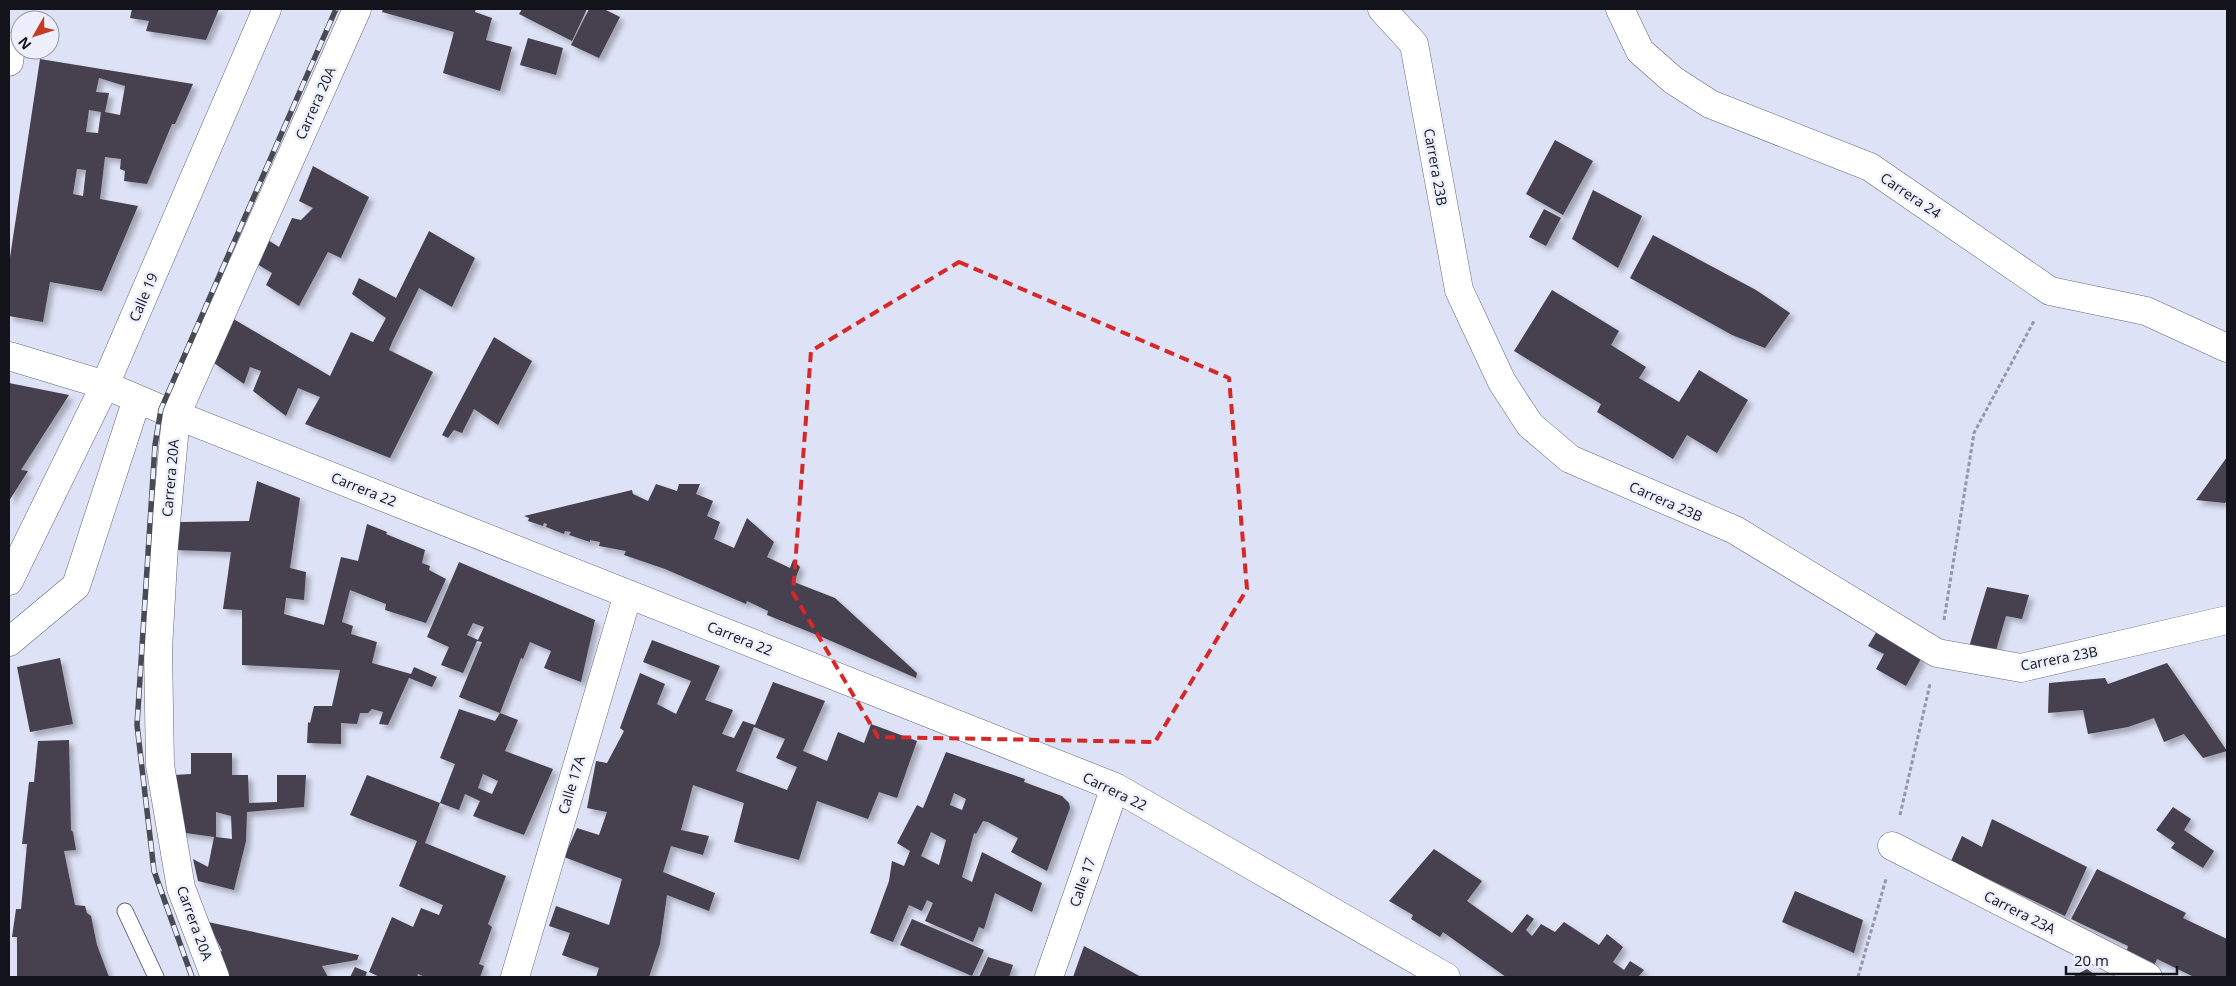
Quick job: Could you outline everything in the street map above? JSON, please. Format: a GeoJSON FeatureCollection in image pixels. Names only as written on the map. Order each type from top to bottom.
{"type":"FeatureCollection","features":[{"type":"Feature","properties":{"kind":"street","name":"Calle 19"},"geometry":{"type":"LineString","coordinates":[[9,581],[105,385],[266,9]]}},
{"type":"Feature","properties":{"kind":"street","name":"Carrera 20A"},"geometry":{"type":"LineString","coordinates":[[215,977],[181,888],[160,765],[158,649],[164,545],[176,415],[357,9]]}},
{"type":"Feature","properties":{"kind":"street","name":"Carrera 23B"},"geometry":{"type":"LineString","coordinates":[[1382,9],[1414,44],[1459,290],[1502,382],[1530,426],[1570,459],[1735,530],[1937,653],[2021,668],[2227,620]]}},
{"type":"Feature","properties":{"kind":"street","name":"Carrera 24"},"geometry":{"type":"LineString","coordinates":[[1620,9],[1640,51],[1673,80],[1710,104],[1870,167],[2050,290],[2146,311],[2227,348]]}},
{"type":"Feature","properties":{"kind":"street","name":"Carrera 22"},"geometry":{"type":"LineString","coordinates":[[9,356],[105,385],[176,415],[1115,787],[1446,977]]}},
{"type":"Feature","properties":{"kind":"street"},"geometry":{"type":"LineString","coordinates":[[9,642],[76,586],[137,399]]}},
{"type":"Feature","properties":{"kind":"street","name":"Calle 17A"},"geometry":{"type":"LineString","coordinates":[[514,977],[628,594]]}},
{"type":"Feature","properties":{"kind":"street","name":"Calle 17"},"geometry":{"type":"LineString","coordinates":[[1049,977],[1115,787]]}},
{"type":"Feature","properties":{"kind":"street","name":"Carrera 23A"},"geometry":{"type":"LineString","coordinates":[[1892,846],[2148,977]]}},
{"type":"Feature","properties":{"kind":"lane"},"geometry":{"type":"LineString","coordinates":[[125,911],[156,977]]}},
{"type":"Feature","properties":{"kind":"highlighted area"},"geometry":{"type":"Polygon","coordinates":[[[959,262],[1229,378],[1247,589],[1155,742],[878,737],[793,593],[811,351],[959,262]]]}},
{"type":"Feature","properties":{"kind":"building"},"geometry":{"type":"Polygon","coordinates":[[[132,9],[219,9],[206,40],[146,31],[149,21],[130,18],[132,9]]]}},
{"type":"Feature","properties":{"kind":"building"},"geometry":{"type":"Polygon","coordinates":[[[383,9],[476,9],[475,12],[492,18],[486,40],[512,47],[500,91],[443,73],[454,32],[382,12],[383,9]]]}},
{"type":"Feature","properties":{"kind":"building"},"geometry":{"type":"Polygon","coordinates":[[[522,9],[587,9],[572,41],[519,14],[522,9]]]}},
{"type":"Feature","properties":{"kind":"building"},"geometry":{"type":"Polygon","coordinates":[[[589,9],[604,9],[620,17],[599,58],[571,45],[589,9]]]}},
{"type":"Feature","properties":{"kind":"building"},"geometry":{"type":"Polygon","coordinates":[[[528,38],[563,48],[556,75],[520,65],[528,38]]]}},
{"type":"Feature","properties":{"kind":"building"},"geometry":{"type":"Polygon","coordinates":[[[40,60],[193,84],[175,124],[172,124],[147,184],[124,181],[125,171],[120,169],[121,159],[105,157],[100,199],[138,206],[102,291],[50,282],[43,322],[9,316],[9,264],[40,60]],[[99,78],[96,92],[109,93],[105,112],[120,115],[125,86],[99,78]],[[89,110],[86,132],[98,133],[101,112],[89,110]],[[77,169],[73,194],[83,196],[86,170],[77,169]]]}},
{"type":"Feature","properties":{"kind":"building"},"geometry":{"type":"Polygon","coordinates":[[[1555,140],[1593,161],[1563,215],[1526,194],[1555,140]]]}},
{"type":"Feature","properties":{"kind":"building"},"geometry":{"type":"Polygon","coordinates":[[[313,166],[369,197],[341,258],[328,252],[299,306],[266,285],[272,273],[252,261],[263,237],[279,247],[292,218],[301,220],[313,208],[299,201],[313,166]]]}},
{"type":"Feature","properties":{"kind":"building"},"geometry":{"type":"Polygon","coordinates":[[[1593,190],[1642,216],[1618,268],[1572,239],[1593,190]]]}},
{"type":"Feature","properties":{"kind":"building"},"geometry":{"type":"Polygon","coordinates":[[[1544,209],[1561,218],[1546,246],[1529,237],[1544,209]]]}},
{"type":"Feature","properties":{"kind":"building"},"geometry":{"type":"Polygon","coordinates":[[[429,231],[475,258],[452,307],[419,288],[393,340],[389,350],[433,372],[390,458],[305,424],[320,397],[298,388],[286,416],[253,391],[261,371],[250,367],[244,384],[214,363],[225,314],[330,376],[351,332],[373,342],[386,318],[352,294],[359,278],[396,298],[429,231]]]}},
{"type":"Feature","properties":{"kind":"building"},"geometry":{"type":"Polygon","coordinates":[[[1653,235],[1756,290],[1790,313],[1765,348],[1732,335],[1630,278],[1653,235]]]}},
{"type":"Feature","properties":{"kind":"building"},"geometry":{"type":"Polygon","coordinates":[[[1552,290],[1619,331],[1611,345],[1646,367],[1639,378],[1679,402],[1699,370],[1748,400],[1717,453],[1687,435],[1673,459],[1597,412],[1601,404],[1514,351],[1552,290]]]}},
{"type":"Feature","properties":{"kind":"building"},"geometry":{"type":"Polygon","coordinates":[[[494,337],[532,361],[498,425],[474,409],[462,433],[454,430],[448,438],[442,435],[494,337]]]}},
{"type":"Feature","properties":{"kind":"building"},"geometry":{"type":"Polygon","coordinates":[[[9,383],[69,395],[21,470],[28,471],[9,501],[9,383]]]}},
{"type":"Feature","properties":{"kind":"building"},"geometry":{"type":"Polygon","coordinates":[[[2227,457],[2227,501],[2225,503],[2196,500],[2227,457]]]}},
{"type":"Feature","properties":{"kind":"building"},"geometry":{"type":"Polygon","coordinates":[[[257,481],[300,498],[290,568],[306,572],[304,600],[286,598],[284,614],[324,625],[341,557],[358,561],[367,524],[425,550],[422,563],[430,566],[429,570],[446,579],[426,623],[385,610],[386,604],[350,590],[342,622],[353,626],[351,634],[377,642],[372,663],[411,674],[414,667],[437,677],[432,687],[409,678],[388,725],[379,724],[383,712],[372,709],[368,713],[360,713],[357,724],[341,723],[341,744],[307,743],[308,722],[310,723],[314,706],[332,706],[340,670],[242,665],[242,610],[223,609],[231,552],[175,550],[180,522],[249,521],[257,481]]]}},
{"type":"Feature","properties":{"kind":"building"},"geometry":{"type":"Polygon","coordinates":[[[656,484],[677,491],[679,484],[700,484],[696,494],[713,501],[707,516],[720,522],[714,539],[734,548],[747,518],[774,542],[767,557],[790,568],[793,560],[800,567],[794,582],[835,598],[917,673],[916,678],[767,615],[768,611],[747,601],[746,604],[665,569],[624,555],[626,551],[599,546],[600,542],[590,540],[590,542],[569,535],[571,532],[565,531],[564,534],[546,527],[547,524],[544,523],[543,526],[528,521],[529,518],[524,516],[632,490],[633,494],[648,501],[656,484]]]}},
{"type":"Feature","properties":{"kind":"building"},"geometry":{"type":"Polygon","coordinates":[[[459,562],[595,620],[581,682],[544,668],[551,651],[530,642],[523,659],[521,658],[500,713],[459,697],[482,642],[477,641],[463,673],[441,665],[449,647],[427,637],[459,562]],[[473,623],[467,635],[478,640],[484,627],[473,623]]]}},
{"type":"Feature","properties":{"kind":"building"},"geometry":{"type":"Polygon","coordinates":[[[1987,587],[2029,595],[2022,619],[2006,616],[1995,654],[1969,647],[1987,587]]]}},
{"type":"Feature","properties":{"kind":"building"},"geometry":{"type":"Polygon","coordinates":[[[1877,631],[1922,657],[1906,686],[1876,669],[1884,654],[1868,646],[1877,631]]]}},
{"type":"Feature","properties":{"kind":"building"},"geometry":{"type":"Polygon","coordinates":[[[652,640],[720,666],[705,700],[733,710],[722,734],[734,738],[743,721],[755,725],[773,682],[825,701],[803,751],[827,761],[838,732],[864,743],[871,724],[917,741],[897,798],[879,792],[868,819],[817,801],[799,860],[734,842],[744,803],[693,785],[681,830],[709,836],[703,855],[671,846],[663,872],[715,893],[709,911],[667,895],[660,944],[649,977],[596,977],[599,968],[562,955],[570,933],[549,926],[556,906],[609,925],[622,879],[564,857],[577,828],[599,835],[607,812],[587,808],[596,761],[607,763],[624,731],[620,728],[640,673],[665,684],[657,704],[676,714],[691,681],[643,662],[652,640]],[[754,727],[736,771],[787,790],[797,767],[776,758],[785,739],[754,727]]]}},
{"type":"Feature","properties":{"kind":"building"},"geometry":{"type":"Polygon","coordinates":[[[60,658],[73,724],[30,732],[17,667],[60,658]]]}},
{"type":"Feature","properties":{"kind":"building"},"geometry":{"type":"Polygon","coordinates":[[[2167,663],[2227,751],[2203,758],[2184,734],[2164,742],[2154,718],[2128,727],[2088,734],[2083,710],[2048,713],[2049,683],[2105,678],[2108,684],[2167,663]]]}},
{"type":"Feature","properties":{"kind":"building"},"geometry":{"type":"Polygon","coordinates":[[[459,709],[495,721],[500,713],[518,720],[505,751],[553,769],[524,835],[473,816],[480,801],[465,794],[459,810],[440,803],[455,764],[440,758],[459,709]],[[483,774],[478,788],[492,794],[498,781],[483,774]]]}},
{"type":"Feature","properties":{"kind":"building"},"geometry":{"type":"Polygon","coordinates":[[[69,740],[71,830],[76,850],[64,851],[75,905],[85,906],[87,913],[91,916],[97,945],[109,977],[17,977],[17,937],[12,937],[16,909],[21,909],[27,844],[22,844],[29,782],[34,782],[38,741],[69,740]]]}},
{"type":"Feature","properties":{"kind":"building"},"geometry":{"type":"Polygon","coordinates":[[[946,752],[1025,779],[1024,782],[1062,796],[1069,803],[1070,808],[1047,871],[1011,852],[1018,838],[983,821],[976,834],[974,833],[962,877],[972,882],[982,852],[1042,883],[1032,912],[995,893],[984,929],[979,927],[973,942],[925,921],[933,903],[927,900],[922,911],[909,905],[893,942],[870,933],[889,881],[892,861],[904,866],[910,851],[897,843],[917,805],[923,808],[946,752]],[[954,793],[950,805],[962,810],[966,799],[954,793]],[[931,832],[921,856],[939,865],[946,840],[931,832]]]}},
{"type":"Feature","properties":{"kind":"building"},"geometry":{"type":"Polygon","coordinates":[[[191,753],[232,753],[232,775],[248,775],[249,803],[277,802],[277,775],[306,775],[304,807],[247,812],[246,841],[234,890],[198,881],[193,859],[208,867],[214,837],[179,832],[174,775],[191,774],[191,753]],[[216,812],[216,837],[232,839],[231,816],[216,812]]]}},
{"type":"Feature","properties":{"kind":"building"},"geometry":{"type":"Polygon","coordinates":[[[367,775],[440,803],[425,843],[506,876],[488,924],[492,927],[479,964],[484,966],[480,977],[425,977],[418,974],[417,977],[380,977],[369,972],[392,917],[413,927],[421,908],[439,915],[443,905],[399,886],[417,841],[350,815],[367,775]]]}},
{"type":"Feature","properties":{"kind":"building"},"geometry":{"type":"Polygon","coordinates":[[[2173,807],[2191,819],[2184,830],[2214,851],[2203,868],[2171,848],[2175,843],[2156,830],[2173,807]]]}},
{"type":"Feature","properties":{"kind":"building"},"geometry":{"type":"Polygon","coordinates":[[[1992,819],[2087,867],[2065,916],[1951,861],[1962,836],[1982,847],[1992,819]]]}},
{"type":"Feature","properties":{"kind":"building"},"geometry":{"type":"Polygon","coordinates":[[[1434,849],[1482,881],[1467,901],[1512,933],[1527,914],[1534,919],[1526,930],[1532,936],[1541,924],[1555,932],[1564,922],[1599,945],[1607,934],[1623,947],[1613,962],[1624,970],[1630,961],[1644,970],[1638,977],[1506,977],[1443,932],[1440,937],[1411,919],[1413,915],[1389,901],[1434,849]]]}},
{"type":"Feature","properties":{"kind":"building"},"geometry":{"type":"Polygon","coordinates":[[[2097,869],[2186,913],[2183,918],[2227,939],[2227,977],[2194,977],[2157,959],[2155,964],[2127,950],[2128,946],[2071,919],[2097,869]]]}},
{"type":"Feature","properties":{"kind":"building"},"geometry":{"type":"Polygon","coordinates":[[[1795,891],[1863,920],[1854,953],[1782,922],[1795,891]]]}},
{"type":"Feature","properties":{"kind":"building"},"geometry":{"type":"Polygon","coordinates":[[[912,919],[984,950],[972,976],[900,945],[912,919]]]}},
{"type":"Feature","properties":{"kind":"building"},"geometry":{"type":"Polygon","coordinates":[[[208,922],[359,955],[357,960],[322,966],[328,977],[228,977],[218,953],[222,951],[208,922]]]}},
{"type":"Feature","properties":{"kind":"building"},"geometry":{"type":"Polygon","coordinates":[[[1084,946],[1123,967],[1141,977],[1073,977],[1084,946]]]}},
{"type":"Feature","properties":{"kind":"building"},"geometry":{"type":"Polygon","coordinates":[[[988,957],[1013,965],[1009,977],[979,977],[988,957]]]}},
{"type":"Feature","properties":{"kind":"building"},"geometry":{"type":"Polygon","coordinates":[[[355,967],[367,972],[365,977],[350,977],[355,967]]]}},
{"type":"Feature","properties":{"kind":"building"},"geometry":{"type":"Polygon","coordinates":[[[2087,969],[2098,977],[2072,977],[2087,969]]]}},
{"type":"Feature","properties":{"kind":"railway"},"geometry":{"type":"LineString","coordinates":[[192,977],[154,871],[137,725],[155,445],[161,409],[336,9]]}}]}
